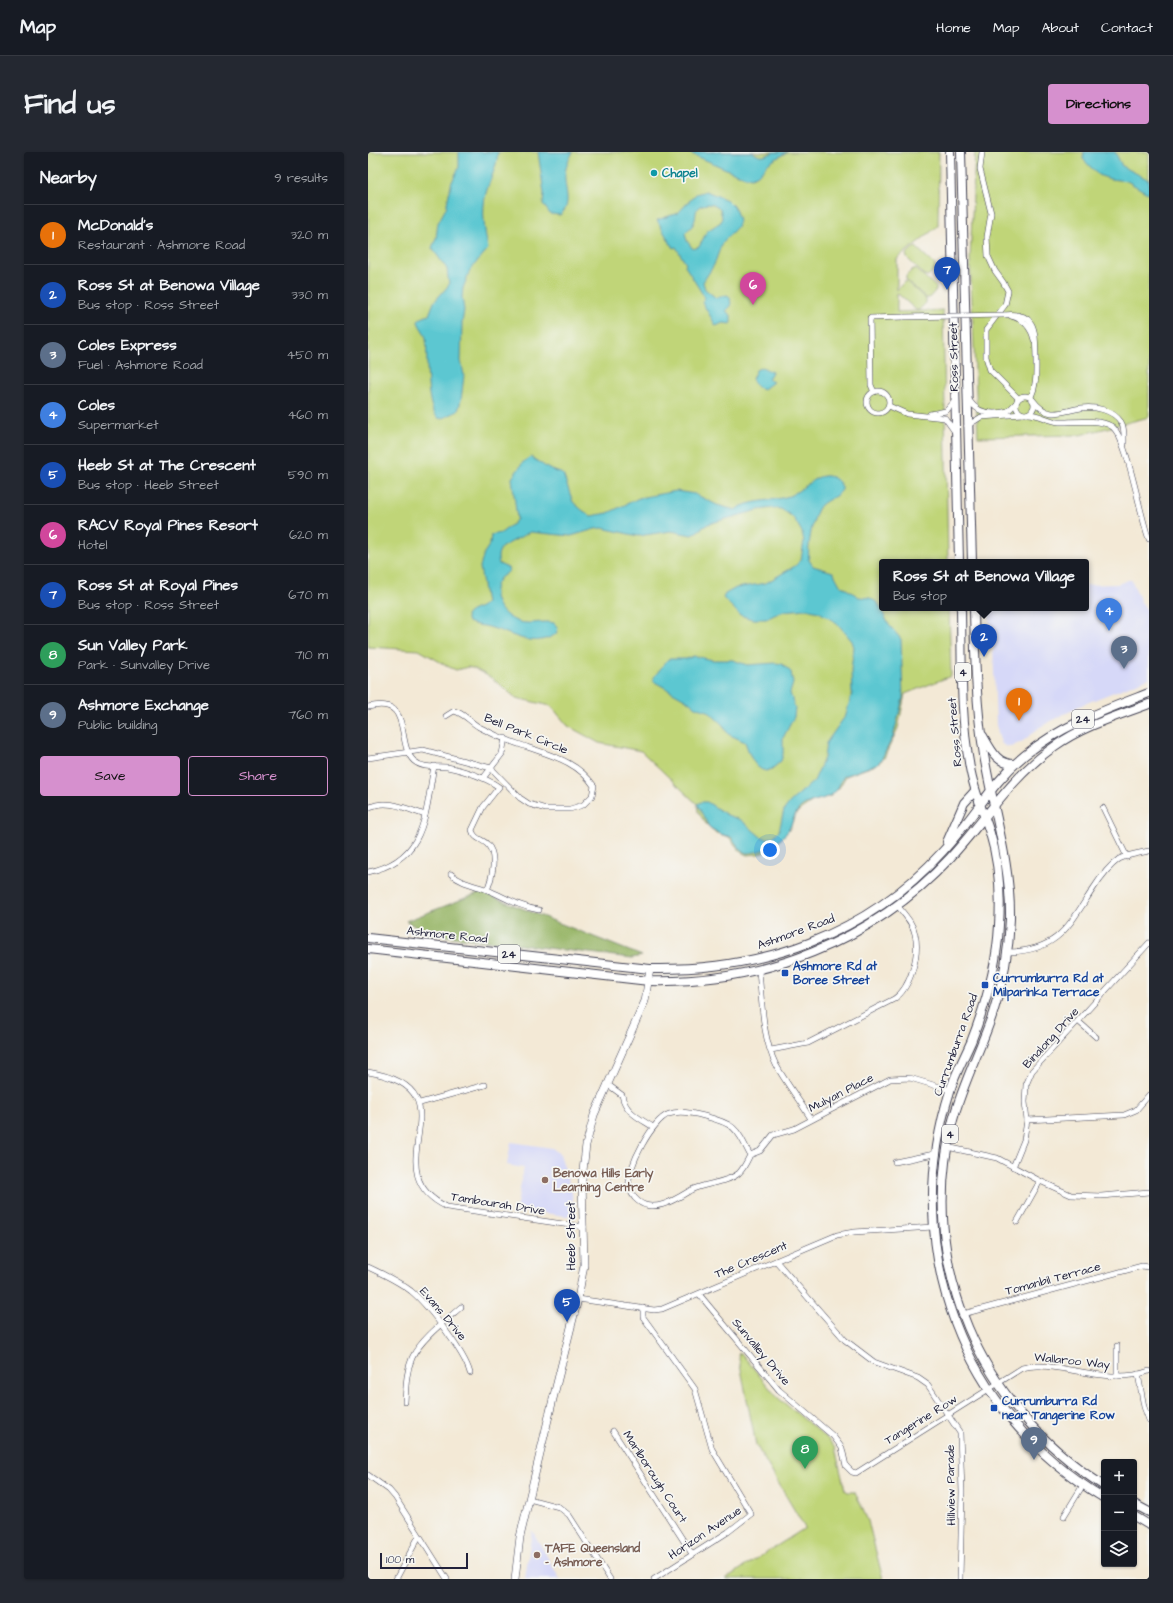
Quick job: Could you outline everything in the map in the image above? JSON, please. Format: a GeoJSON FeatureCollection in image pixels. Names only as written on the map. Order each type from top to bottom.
{"type":"FeatureCollection","features":[{"type":"Feature","properties":{"kind":"main road","name":"Ross Street"},"geometry":{"type":"LineString","coordinates":[[950,152],[959,559]]}},
{"type":"Feature","properties":{"kind":"main road","name":"Ross Street"},"geometry":{"type":"LineString","coordinates":[[961,152],[967,426],[972,559]]}},
{"type":"Feature","properties":{"kind":"main road","name":"Ross Street"},"geometry":{"type":"LineString","coordinates":[[960,611],[965,736],[975,791],[979,804]]}},
{"type":"Feature","properties":{"kind":"main road","name":"4"},"geometry":{"type":"LineString","coordinates":[[974,611],[981,732],[990,790]]}},
{"type":"Feature","properties":{"kind":"main road","name":"Ashmore Road"},"geometry":{"type":"LineString","coordinates":[[368,938],[650,970],[687,970],[718,967],[757,960],[821,938],[847,926],[882,904],[913,881],[943,851],[990,790],[1014,764],[1041,743],[1070,726],[1149,693]]}},
{"type":"Feature","properties":{"kind":"main road","name":"Ashmore Road"},"geometry":{"type":"LineString","coordinates":[[368,949],[649,981],[694,981],[759,971],[804,956],[840,941],[873,923],[937,871],[984,816],[1023,774],[1060,742],[1078,732],[1149,704]]}},
{"type":"Feature","properties":{"kind":"main road"},"geometry":{"type":"LineString","coordinates":[[981,732],[996,758],[1007,764],[1014,764]]}},
{"type":"Feature","properties":{"kind":"main road","name":"Currumburra Road"},"geometry":{"type":"LineString","coordinates":[[990,790],[1008,870],[1010,905],[1007,952],[996,1003],[962,1092],[948,1146],[943,1190],[945,1230],[950,1270],[962,1314],[976,1346],[997,1383],[1026,1421],[1044,1439],[1076,1467],[1101,1484]]}},
{"type":"Feature","properties":{"kind":"main road"},"geometry":{"type":"LineString","coordinates":[[943,851],[963,805],[975,791]]}},
{"type":"Feature","properties":{"kind":"main road","name":"Currumburra Road"},"geometry":{"type":"LineString","coordinates":[[979,804],[992,842],[997,873],[1000,907],[997,951],[985,1004],[950,1090],[934,1154],[932,1204],[933,1227],[940,1278],[952,1315],[968,1354],[988,1389],[1018,1428],[1035,1446],[1058,1467],[1101,1496]]}},
{"type":"Feature","properties":{"kind":"main road"},"geometry":{"type":"LineString","coordinates":[[1137,1506],[1149,1512]]}},
{"type":"Feature","properties":{"kind":"main road"},"geometry":{"type":"LineString","coordinates":[[1137,1518],[1149,1525]]}},
{"type":"Feature","properties":{"kind":"street"},"geometry":{"type":"LineString","coordinates":[[982,152],[980,169],[990,213],[987,237],[988,256],[995,271],[1008,291],[1005,305],[986,330],[986,357],[990,370],[1017,400],[1017,410],[1025,414]]}},
{"type":"Feature","properties":{"kind":"street"},"geometry":{"type":"LineString","coordinates":[[874,392],[871,382],[870,318],[1004,315],[1015,317],[1025,323],[1030,330],[1036,345],[1036,384],[1032,399],[1034,408],[1025,414]]}},
{"type":"Feature","properties":{"kind":"street"},"geometry":{"type":"LineString","coordinates":[[880,391],[886,394],[890,401],[889,406],[881,413],[870,411],[867,401],[869,395],[880,391]]}},
{"type":"Feature","properties":{"kind":"street"},"geometry":{"type":"LineString","coordinates":[[967,396],[972,406],[983,412],[1008,411],[1017,400],[1024,396],[1032,399],[1043,410],[1057,414],[1083,408],[1100,409],[1115,416],[1123,427],[1124,449]]}},
{"type":"Feature","properties":{"kind":"street"},"geometry":{"type":"LineString","coordinates":[[917,416],[943,412],[950,408],[956,400]]}},
{"type":"Feature","properties":{"kind":"street"},"geometry":{"type":"LineString","coordinates":[[889,406],[917,416],[945,418],[949,421],[956,434]]}},
{"type":"Feature","properties":{"kind":"street"},"geometry":{"type":"LineString","coordinates":[[967,426],[981,417],[1035,414],[1057,422],[1107,424],[1117,430],[1124,449],[1149,539]]}},
{"type":"Feature","properties":{"kind":"street"},"geometry":{"type":"LineString","coordinates":[[1117,430],[1123,427]]}},
{"type":"Feature","properties":{"kind":"street"},"geometry":{"type":"LineString","coordinates":[[368,707],[385,705],[393,709],[402,726],[408,752],[415,762],[422,766],[447,768],[484,777],[499,787],[483,807],[472,830],[476,837],[487,844],[492,854],[492,874],[487,890]]}},
{"type":"Feature","properties":{"kind":"street","name":"Bell Park Circle"},"geometry":{"type":"LineString","coordinates":[[446,716],[454,711],[461,712],[479,727],[558,757],[585,774],[594,786],[592,796],[583,806],[576,808],[546,809],[535,806],[520,798],[491,768]]}},
{"type":"Feature","properties":{"kind":"street"},"geometry":{"type":"LineString","coordinates":[[484,777],[502,754],[505,738]]}},
{"type":"Feature","properties":{"kind":"street"},"geometry":{"type":"LineString","coordinates":[[368,758],[423,750],[491,768]]}},
{"type":"Feature","properties":{"kind":"street"},"geometry":{"type":"LineString","coordinates":[[368,872],[389,866],[402,858],[414,844],[426,815],[434,766]]}},
{"type":"Feature","properties":{"kind":"street"},"geometry":{"type":"LineString","coordinates":[[368,808],[380,804],[392,804],[426,815]]}},
{"type":"Feature","properties":{"kind":"street"},"geometry":{"type":"LineString","coordinates":[[1103,808],[1128,857]]}},
{"type":"Feature","properties":{"kind":"street"},"geometry":{"type":"LineString","coordinates":[[1007,952],[1035,949],[1051,942],[1069,927],[1104,873],[1120,859],[1149,851]]}},
{"type":"Feature","properties":{"kind":"street"},"geometry":{"type":"LineString","coordinates":[[451,874],[461,881],[487,890],[519,906],[540,910]]}},
{"type":"Feature","properties":{"kind":"street"},"geometry":{"type":"LineString","coordinates":[[771,1050],[808,1043],[894,999],[902,992],[913,966],[916,940],[913,928],[897,905]]}},
{"type":"Feature","properties":{"kind":"street","name":"Binalong Drive"},"geometry":{"type":"LineString","coordinates":[[1013,1167],[1024,1140],[1028,1120],[1025,1102],[1026,1085],[1032,1071],[1079,1022],[1149,943]]}},
{"type":"Feature","properties":{"kind":"street","name":"Heeb Street"},"geometry":{"type":"LineString","coordinates":[[515,1579],[520,1537],[578,1299],[584,1265],[582,1179],[584,1157],[594,1115],[645,1001],[650,970]]}},
{"type":"Feature","properties":{"kind":"street"},"geometry":{"type":"LineString","coordinates":[[759,971],[766,1036],[776,1064],[811,1119]]}},
{"type":"Feature","properties":{"kind":"street"},"geometry":{"type":"LineString","coordinates":[[1079,1022],[1096,1037]]}},
{"type":"Feature","properties":{"kind":"street"},"geometry":{"type":"LineString","coordinates":[[368,1072],[396,1079],[411,1090],[420,1103],[485,1085]]}},
{"type":"Feature","properties":{"kind":"street","name":"Mulyan Place"},"geometry":{"type":"LineString","coordinates":[[750,1155],[739,1133],[732,1126],[723,1121],[681,1112],[669,1114],[660,1118],[653,1127],[639,1153],[629,1185],[633,1197],[642,1204],[665,1204],[695,1188],[738,1174],[750,1155],[760,1151],[772,1135],[794,1129],[890,1079],[910,1078],[950,1090]]}},
{"type":"Feature","properties":{"kind":"street"},"geometry":{"type":"LineString","coordinates":[[607,1084],[622,1094],[624,1104],[631,1113],[653,1127]]}},
{"type":"Feature","properties":{"kind":"street"},"geometry":{"type":"LineString","coordinates":[[1028,1120],[1124,1116],[1136,1110],[1149,1095]]}},
{"type":"Feature","properties":{"kind":"street","name":"Tambourah Drive"},"geometry":{"type":"LineString","coordinates":[[420,1103],[421,1120],[415,1163],[416,1177],[422,1189],[435,1202],[447,1207],[584,1227]]}},
{"type":"Feature","properties":{"kind":"street"},"geometry":{"type":"LineString","coordinates":[[948,1146],[997,1158],[1040,1181],[1071,1195],[1085,1197],[1149,1192]]}},
{"type":"Feature","properties":{"kind":"street"},"geometry":{"type":"LineString","coordinates":[[895,1162],[934,1154]]}},
{"type":"Feature","properties":{"kind":"street"},"geometry":{"type":"LineString","coordinates":[[1017,1222],[1040,1181]]}},
{"type":"Feature","properties":{"kind":"street","name":"The Crescent"},"geometry":{"type":"LineString","coordinates":[[578,1299],[643,1308],[662,1309],[776,1260],[845,1233],[933,1227]]}},
{"type":"Feature","properties":{"kind":"street","name":"Hillview Parade"},"geometry":{"type":"LineString","coordinates":[[776,1260],[845,1340],[874,1362],[905,1372],[924,1381],[932,1389],[960,1433],[962,1492],[960,1579]]}},
{"type":"Feature","properties":{"kind":"street","name":"Tomanbil Terrace"},"geometry":{"type":"LineString","coordinates":[[962,1314],[1142,1266],[1149,1266]]}},
{"type":"Feature","properties":{"kind":"street","name":"Evans Drive"},"geometry":{"type":"LineString","coordinates":[[368,1267],[398,1282],[412,1292],[464,1356],[470,1373]]}},
{"type":"Feature","properties":{"kind":"street","name":"Sunvalley Drive"},"geometry":{"type":"LineString","coordinates":[[699,1294],[779,1390],[833,1436],[842,1448],[846,1466],[852,1472],[856,1473]]}},
{"type":"Feature","properties":{"kind":"street"},"geometry":{"type":"LineString","coordinates":[[405,1402],[407,1375],[412,1357],[417,1349],[462,1306]]}},
{"type":"Feature","properties":{"kind":"street","name":"Horizon Avenue"},"geometry":{"type":"LineString","coordinates":[[643,1308],[643,1317],[695,1388],[712,1449],[751,1514],[728,1532],[654,1579]]}},
{"type":"Feature","properties":{"kind":"street"},"geometry":{"type":"LineString","coordinates":[[1117,1346],[1117,1376]]}},
{"type":"Feature","properties":{"kind":"street","name":"Wallaroo Way"},"geometry":{"type":"LineString","coordinates":[[997,1383],[1016,1371],[1033,1365],[1117,1376],[1138,1374],[1149,1371]]}},
{"type":"Feature","properties":{"kind":"street"},"geometry":{"type":"LineString","coordinates":[[1138,1374],[1144,1407],[1149,1420]]}},
{"type":"Feature","properties":{"kind":"street","name":"Tangerine Row"},"geometry":{"type":"LineString","coordinates":[[856,1473],[997,1383]]}},
{"type":"Feature","properties":{"kind":"street","name":"Marlborough Court"},"geometry":{"type":"LineString","coordinates":[[613,1431],[692,1554]]}},
{"type":"Feature","properties":{"kind":"street"},"geometry":{"type":"LineString","coordinates":[[368,1475],[389,1490],[395,1497],[447,1579]]}},
{"type":"Feature","properties":{"kind":"street"},"geometry":{"type":"LineString","coordinates":[[1064,1516],[1083,1485]]}},
{"type":"Feature","properties":{"kind":"street"},"geometry":{"type":"LineString","coordinates":[[529,1499],[560,1507],[569,1515],[610,1579]]}},
{"type":"Feature","properties":{"kind":"street"},"geometry":{"type":"LineString","coordinates":[[396,1579],[419,1536]]}},
{"type":"Feature","properties":{"kind":"shaded area"},"geometry":{"type":"Polygon","coordinates":[[[1131,579],[1141,602],[1149,613],[1149,678],[1079,706],[1040,727],[1023,741],[1011,747],[1005,746],[1001,743],[996,725],[993,645],[988,611],[1089,611],[1089,585],[1118,584],[1131,579]]]}},
{"type":"Feature","properties":{"kind":"shaded area","name":"Benowa Hills Early Learning Centre"},"geometry":{"type":"Polygon","coordinates":[[[511,1142],[552,1148],[560,1154],[572,1192],[573,1211],[570,1215],[566,1216],[516,1209],[524,1168],[507,1165],[511,1142]]]}},
{"type":"Feature","properties":{"kind":"shaded area","name":"TAFE Queensland - Ashmore"},"geometry":{"type":"Polygon","coordinates":[[[532,1530],[560,1579],[525,1579],[532,1530]]]}},
{"type":"Feature","properties":{"kind":"green space"},"geometry":{"type":"Polygon","coordinates":[[[368,152],[939,152],[938,226],[897,259],[897,290],[904,282],[907,282],[926,299],[926,303],[919,310],[916,310],[897,293],[897,312],[943,310],[948,559],[879,559],[879,611],[949,611],[951,676],[905,694],[898,728],[884,758],[876,765],[846,776],[839,788],[831,796],[813,801],[801,809],[795,815],[789,830],[769,849],[759,854],[747,855],[741,852],[729,837],[716,833],[706,824],[698,812],[697,804],[641,751],[599,743],[568,726],[551,706],[516,698],[492,678],[475,669],[468,667],[456,670],[419,650],[368,647],[368,152]]]}},
{"type":"Feature","properties":{"kind":"green space"},"geometry":{"type":"Polygon","coordinates":[[[975,152],[1149,152],[1149,417],[1080,435],[978,437],[970,259],[975,152]]]}},
{"type":"Feature","properties":{"kind":"green space"},"geometry":{"type":"Polygon","coordinates":[[[916,247],[935,265],[935,269],[928,276],[924,275],[907,258],[906,254],[916,247]]]}},
{"type":"Feature","properties":{"kind":"green space"},"geometry":{"type":"Polygon","coordinates":[[[913,269],[916,269],[936,287],[936,290],[929,298],[926,298],[906,280],[906,276],[913,269]]]}},
{"type":"Feature","properties":{"kind":"green space"},"geometry":{"type":"Polygon","coordinates":[[[481,892],[642,956],[632,958],[428,934],[406,921],[481,892]]]}},
{"type":"Feature","properties":{"kind":"green space"},"geometry":{"type":"Polygon","coordinates":[[[741,1353],[777,1397],[829,1440],[835,1448],[845,1490],[848,1492],[855,1492],[868,1521],[883,1579],[725,1579],[805,1528],[756,1445],[738,1354],[741,1353]]]}},
{"type":"Feature","properties":{"kind":"water"},"geometry":{"type":"Polygon","coordinates":[[[459,152],[498,152],[495,168],[486,193],[484,207],[484,221],[488,249],[470,270],[463,288],[462,297],[464,310],[462,323],[461,361],[464,375],[461,400],[458,411],[441,419],[436,415],[429,396],[426,338],[418,322],[419,319],[429,315],[434,302],[449,285],[447,269],[432,248],[436,238],[438,223],[446,208],[451,184],[459,167],[459,152]]]}},
{"type":"Feature","properties":{"kind":"water"},"geometry":{"type":"Polygon","coordinates":[[[538,152],[573,152],[565,173],[567,196],[566,206],[560,215],[550,214],[543,204],[544,193],[538,152]]]}},
{"type":"Feature","properties":{"kind":"water"},"geometry":{"type":"Polygon","coordinates":[[[687,152],[753,152],[758,156],[766,156],[774,152],[787,152],[769,163],[758,175],[751,178],[740,175],[687,152]]]}},
{"type":"Feature","properties":{"kind":"water"},"geometry":{"type":"Polygon","coordinates":[[[1084,152],[1115,152],[1122,166],[1149,180],[1149,194],[1127,181],[1110,179],[1098,175],[1083,159],[1084,152]]]}},
{"type":"Feature","properties":{"kind":"water"},"geometry":{"type":"Polygon","coordinates":[[[706,191],[727,200],[735,208],[739,220],[737,227],[722,243],[714,265],[703,282],[705,289],[716,298],[727,295],[730,297],[731,306],[726,311],[731,315],[731,324],[723,323],[716,326],[702,302],[705,298],[685,266],[686,264],[676,247],[673,248],[657,220],[678,213],[696,194],[706,191]],[[705,204],[698,208],[694,222],[685,233],[687,241],[693,249],[699,247],[707,231],[721,222],[722,217],[720,209],[712,204],[705,204]]]}},
{"type":"Feature","properties":{"kind":"water"},"geometry":{"type":"Polygon","coordinates":[[[762,367],[772,372],[768,379],[773,382],[764,389],[757,387],[752,379],[756,370],[762,367]]]}},
{"type":"Feature","properties":{"kind":"water"},"geometry":{"type":"Polygon","coordinates":[[[531,457],[549,469],[563,474],[573,502],[591,516],[608,513],[639,498],[676,491],[695,494],[717,505],[735,510],[741,506],[754,502],[789,496],[811,481],[820,477],[830,476],[837,480],[841,484],[842,490],[821,505],[815,515],[810,539],[809,560],[813,566],[833,572],[840,585],[859,597],[870,598],[878,603],[879,611],[882,611],[889,625],[901,639],[903,698],[893,737],[881,760],[877,764],[844,776],[835,792],[831,795],[805,804],[801,807],[796,813],[788,831],[783,837],[766,849],[746,853],[741,850],[731,837],[720,834],[709,827],[697,804],[701,802],[707,802],[727,815],[741,820],[761,837],[767,839],[773,837],[779,831],[784,810],[790,802],[814,781],[824,758],[826,743],[846,715],[852,693],[851,670],[854,647],[852,641],[837,623],[819,612],[806,609],[783,611],[766,619],[752,619],[740,615],[723,598],[725,594],[736,588],[766,583],[795,566],[801,560],[804,541],[802,532],[795,520],[790,515],[781,509],[773,508],[758,510],[708,524],[692,535],[671,531],[638,536],[602,528],[571,536],[530,532],[502,547],[500,551],[498,557],[499,564],[508,568],[509,571],[500,578],[495,587],[496,600],[503,612],[514,620],[524,623],[554,623],[558,628],[556,634],[548,638],[539,640],[524,639],[489,627],[468,622],[466,616],[468,613],[486,603],[480,567],[484,553],[490,544],[491,535],[501,533],[517,519],[512,478],[524,461],[531,457]]]}},
{"type":"Feature","properties":{"kind":"water"},"geometry":{"type":"Polygon","coordinates":[[[694,656],[713,660],[733,660],[747,665],[776,663],[782,664],[791,672],[793,683],[790,693],[795,708],[794,717],[783,738],[783,754],[781,761],[772,769],[766,771],[758,767],[752,760],[745,742],[728,734],[723,725],[708,711],[695,707],[685,699],[653,681],[654,677],[668,659],[686,659],[694,656]]]}},
{"type":"Feature","properties":{"kind":"place","name":"Chapel"},"geometry":{"type":"Point","coordinates":[654,173]}},
{"type":"Feature","properties":{"kind":"place","name":"Ross St at Royal Pines"},"geometry":{"type":"Point","coordinates":[947,290]}},
{"type":"Feature","properties":{"kind":"place","name":"RACV Royal Pines Resort"},"geometry":{"type":"Point","coordinates":[753,305]}},
{"type":"Feature","properties":{"kind":"place","name":"Coles"},"geometry":{"type":"Point","coordinates":[1109,631]}},
{"type":"Feature","properties":{"kind":"place","name":"Ross St at Benowa Village"},"geometry":{"type":"Point","coordinates":[984,657]}},
{"type":"Feature","properties":{"kind":"place","name":"Coles Express"},"geometry":{"type":"Point","coordinates":[1124,669]}},
{"type":"Feature","properties":{"kind":"place","name":"McDonald's"},"geometry":{"type":"Point","coordinates":[1019,721]}},
{"type":"Feature","properties":{"kind":"place","name":"Ashmore Rd at Boree Street"},"geometry":{"type":"Point","coordinates":[785,973]}},
{"type":"Feature","properties":{"kind":"place","name":"Currumburra Rd at Milparinka Terrace"},"geometry":{"type":"Point","coordinates":[985,985]}},
{"type":"Feature","properties":{"kind":"place","name":"Benowa Hills Early Learning Centre"},"geometry":{"type":"Point","coordinates":[545,1180]}},
{"type":"Feature","properties":{"kind":"place","name":"Heeb St at The Crescent"},"geometry":{"type":"Point","coordinates":[567,1322]}},
{"type":"Feature","properties":{"kind":"place","name":"Currumburra Rd near Tangerine Row"},"geometry":{"type":"Point","coordinates":[994,1408]}},
{"type":"Feature","properties":{"kind":"place","name":"Ashmore Exchange"},"geometry":{"type":"Point","coordinates":[1034,1460]}},
{"type":"Feature","properties":{"kind":"place","name":"Sun Valley Park"},"geometry":{"type":"Point","coordinates":[805,1469]}},
{"type":"Feature","properties":{"kind":"place","name":"TAFE Queensland - Ashmore"},"geometry":{"type":"Point","coordinates":[537,1555]}}]}
